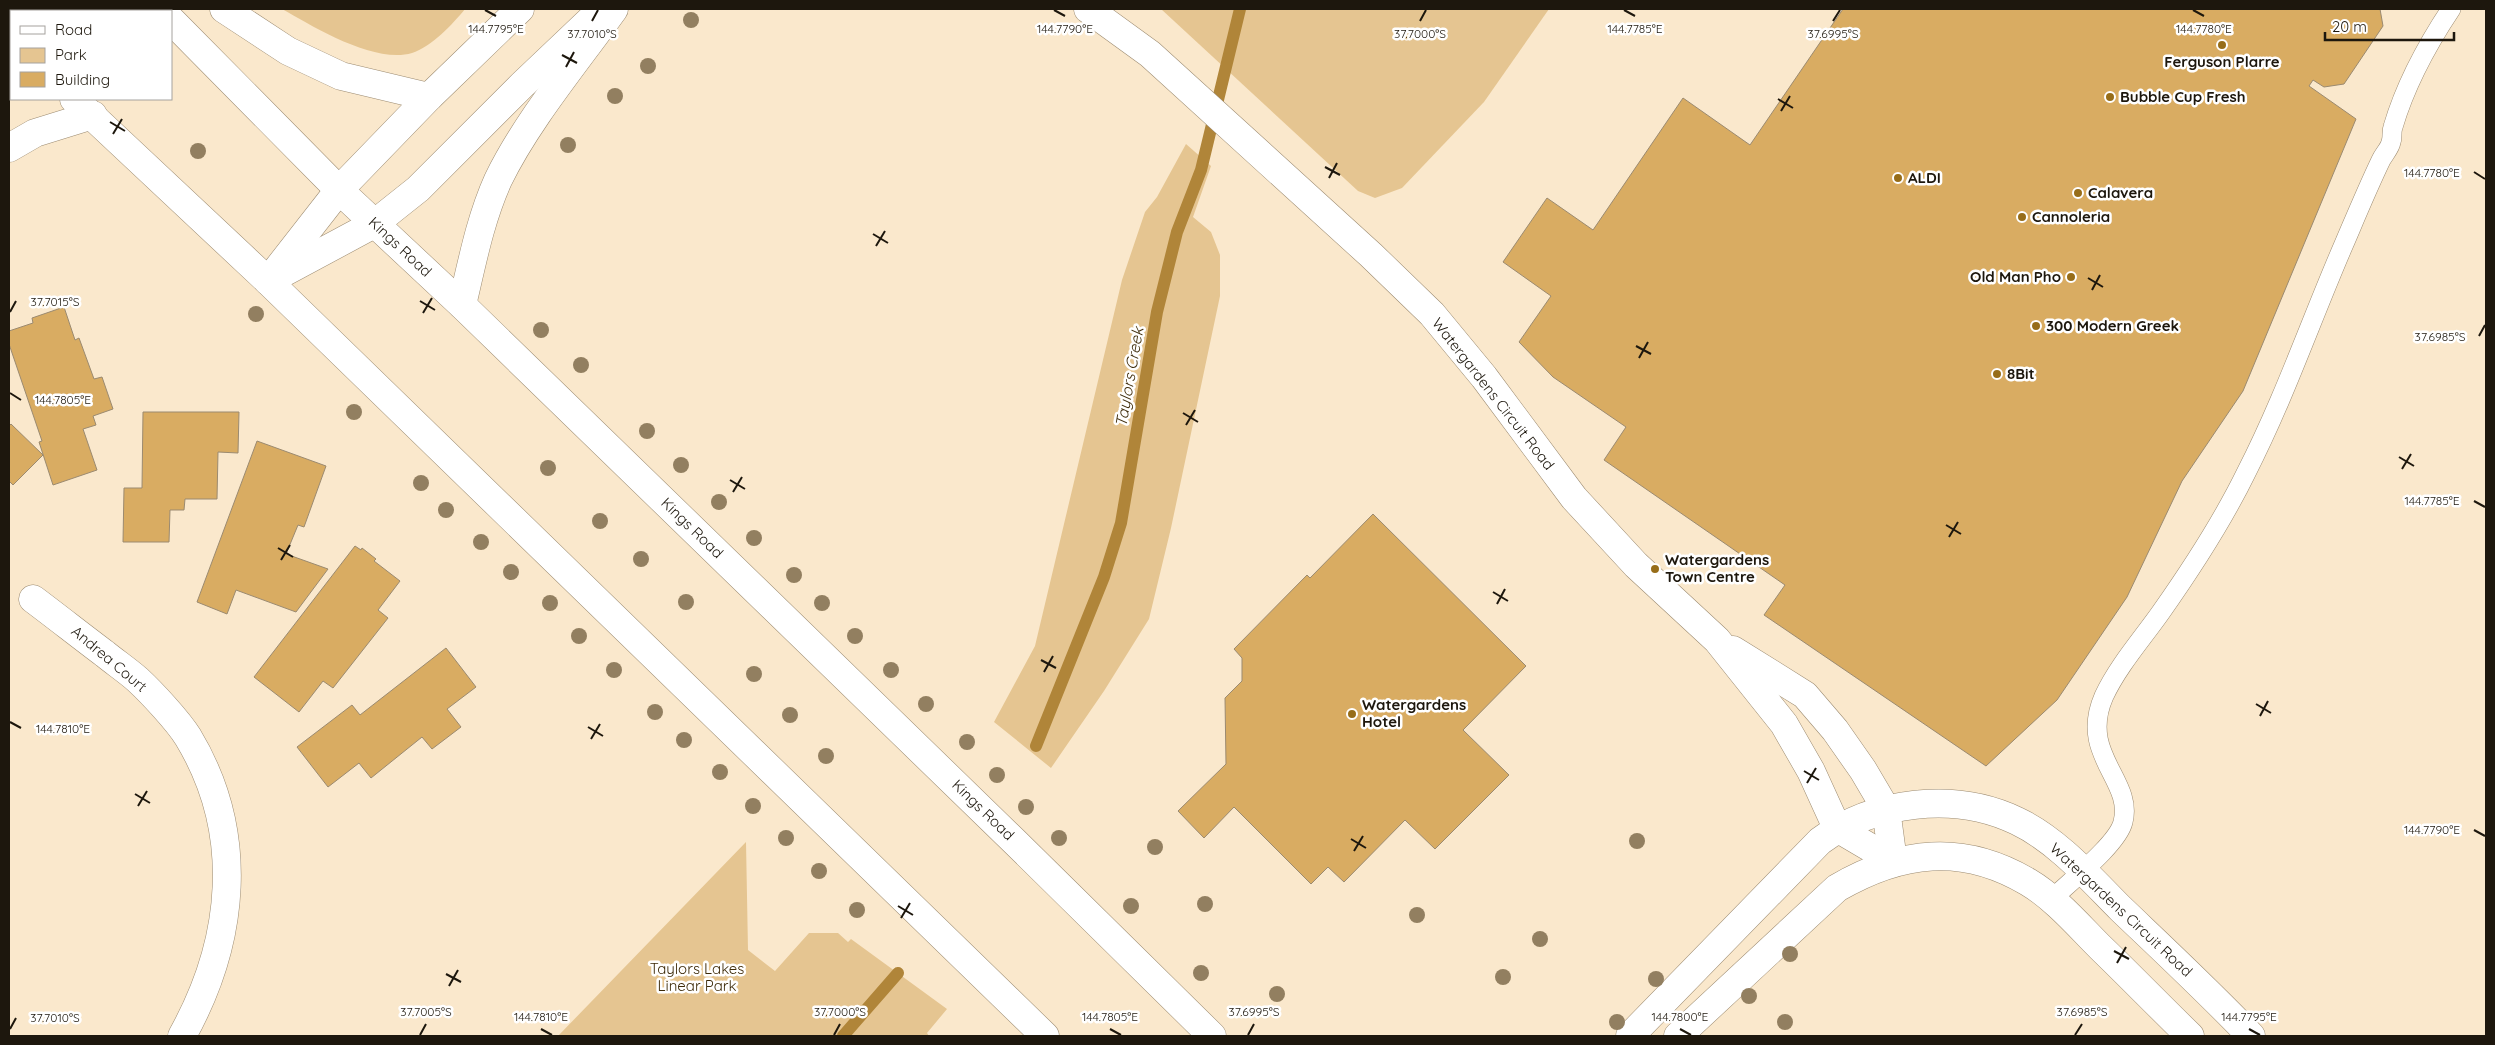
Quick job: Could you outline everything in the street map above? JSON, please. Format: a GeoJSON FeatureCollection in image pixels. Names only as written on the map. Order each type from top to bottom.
{"type":"FeatureCollection","features":[{"type":"Feature","properties":{"kind":"street"},"geometry":{"type":"LineString","coordinates":[[224,9],[288,51],[341,76],[429,97]]}},
{"type":"Feature","properties":{"kind":"street"},"geometry":{"type":"LineString","coordinates":[[268,281],[339,190],[429,97],[520,9]]}},
{"type":"Feature","properties":{"kind":"street"},"geometry":{"type":"LineString","coordinates":[[268,281],[374,224],[418,189],[522,85],[602,9]]}},
{"type":"Feature","properties":{"kind":"street"},"geometry":{"type":"LineString","coordinates":[[462,306],[484,216],[498,181],[519,142],[614,9]]}},
{"type":"Feature","properties":{"kind":"street","name":"Watergardens Circuit Road"},"geometry":{"type":"LineString","coordinates":[[1088,9],[1150,54],[1323,211],[1432,314],[1484,377],[1574,498],[1636,565],[1717,640],[1784,724],[1811,771],[1837,828],[1862,816],[1886,809],[1942,804],[1994,812],[2032,830],[2082,870],[2251,1036]]}},
{"type":"Feature","properties":{"kind":"street","name":"Watergardens Circuit Road"},"geometry":{"type":"LineString","coordinates":[[1116,9],[1150,54]]}},
{"type":"Feature","properties":{"kind":"street","name":"Kings Road"},"geometry":{"type":"LineString","coordinates":[[172,21],[339,190],[462,306],[1015,842],[1212,1036]]}},
{"type":"Feature","properties":{"kind":"street"},"geometry":{"type":"LineString","coordinates":[[9,148],[84,107],[268,281],[1044,1036]]}},
{"type":"Feature","properties":{"kind":"street","name":"Andrea Court"},"geometry":{"type":"LineString","coordinates":[[33,599],[138,680],[188,736],[212,785],[228,854],[226,902],[214,965],[198,1008],[182,1036]]}},
{"type":"Feature","properties":{"kind":"street","name":"Watergardens Circuit Road"},"geometry":{"type":"LineString","coordinates":[[1717,640],[1805,695],[1835,730],[1863,770],[1886,809],[1893,861]]}},
{"type":"Feature","properties":{"kind":"street"},"geometry":{"type":"LineString","coordinates":[[1630,1036],[1728,933],[1820,841],[1837,828],[1893,861]]}},
{"type":"Feature","properties":{"kind":"street"},"geometry":{"type":"LineString","coordinates":[[1678,1036],[1753,969],[1824,899],[1865,872],[1893,861],[1924,857],[1954,857],[1981,862],[2029,882],[2051,900],[2190,1036]]}},
{"type":"Feature","properties":{"kind":"lane"},"geometry":{"type":"LineString","coordinates":[[2051,900],[2115,837],[2123,823],[2122,794],[2102,754],[2096,737],[2097,721],[2104,698],[2115,677],[2192,568],[2246,475],[2291,373],[2356,216],[2391,142],[2392,130],[2408,87],[2451,9]]}},
{"type":"Feature","properties":{"kind":"green space"},"geometry":{"type":"Polygon","coordinates":[[[282,9],[465,9],[448,28],[427,46],[412,53],[397,55],[363,49],[345,42],[282,9]]]}},
{"type":"Feature","properties":{"kind":"green space"},"geometry":{"type":"Polygon","coordinates":[[[1161,9],[1549,9],[1484,102],[1402,188],[1375,198],[1358,191],[1161,9]]]}},
{"type":"Feature","properties":{"kind":"green space"},"geometry":{"type":"Polygon","coordinates":[[[1186,144],[1211,166],[1193,217],[1211,232],[1220,255],[1220,296],[1171,528],[1149,619],[1104,691],[1051,768],[994,722],[1035,646],[1122,280],[1145,212],[1157,197],[1186,144]]]}},
{"type":"Feature","properties":{"kind":"green space","name":"Taylors Lakes Linear Park"},"geometry":{"type":"Polygon","coordinates":[[[746,842],[748,950],[775,971],[809,933],[838,933],[848,942],[851,939],[947,1009],[927,1033],[929,1036],[558,1036],[746,842]]]}},
{"type":"Feature","properties":{"kind":"building"},"geometry":{"type":"Polygon","coordinates":[[[1843,9],[2380,9],[2383,26],[2344,84],[2324,87],[2313,80],[2309,86],[2356,119],[2243,391],[2182,481],[2127,597],[2057,700],[1986,766],[1764,615],[1785,585],[1604,460],[1626,427],[1553,377],[1519,342],[1551,296],[1503,262],[1547,198],[1593,230],[1683,98],[1750,145],[1843,9]]]}},
{"type":"Feature","properties":{"kind":"building"},"geometry":{"type":"Polygon","coordinates":[[[64,307],[75,340],[79,338],[94,379],[102,377],[113,409],[93,416],[96,425],[83,429],[97,470],[53,485],[39,442],[42,441],[9,344],[9,331],[33,323],[32,318],[64,307]]]}},
{"type":"Feature","properties":{"kind":"building"},"geometry":{"type":"Polygon","coordinates":[[[143,412],[239,412],[238,453],[218,452],[217,499],[185,499],[184,510],[170,510],[169,542],[123,542],[124,488],[142,488],[143,412]]]}},
{"type":"Feature","properties":{"kind":"building"},"geometry":{"type":"Polygon","coordinates":[[[11,424],[43,455],[13,485],[9,481],[9,426],[11,424]]]}},
{"type":"Feature","properties":{"kind":"building"},"geometry":{"type":"Polygon","coordinates":[[[257,441],[326,466],[304,527],[298,525],[286,554],[328,569],[296,612],[236,590],[227,614],[197,602],[257,441]]]}},
{"type":"Feature","properties":{"kind":"building","name":"Watergardens Hotel"},"geometry":{"type":"Polygon","coordinates":[[[1373,514],[1526,666],[1463,730],[1509,775],[1435,849],[1405,820],[1344,882],[1328,867],[1311,884],[1234,807],[1204,838],[1178,811],[1226,764],[1225,698],[1242,681],[1242,658],[1234,649],[1307,575],[1310,578],[1373,514]]]}},
{"type":"Feature","properties":{"kind":"building"},"geometry":{"type":"Polygon","coordinates":[[[355,546],[361,550],[362,548],[376,559],[374,561],[400,581],[378,610],[388,618],[333,688],[323,681],[299,712],[254,677],[355,546]]]}},
{"type":"Feature","properties":{"kind":"building"},"geometry":{"type":"Polygon","coordinates":[[[446,648],[476,687],[447,709],[461,727],[432,749],[422,737],[371,778],[359,763],[328,787],[297,747],[352,705],[360,715],[446,648]]]}},
{"type":"Feature","properties":{"kind":"waterway","name":"Taylors Creek"},"geometry":{"type":"LineString","coordinates":[[1036,746],[1104,577],[1121,523],[1157,312],[1177,232],[1201,170],[1240,9]]}},
{"type":"Feature","properties":{"kind":"waterway","name":"Taylors Creek"},"geometry":{"type":"LineString","coordinates":[[843,1036],[898,973]]}},
{"type":"Feature","properties":{"kind":"place","name":"Ferguson Plarre"},"geometry":{"type":"Point","coordinates":[2222,45]}},
{"type":"Feature","properties":{"kind":"place","name":"Bubble Cup Fresh"},"geometry":{"type":"Point","coordinates":[2110,97]}},
{"type":"Feature","properties":{"kind":"place","name":"ALDI"},"geometry":{"type":"Point","coordinates":[1898,178]}},
{"type":"Feature","properties":{"kind":"place","name":"Calavera"},"geometry":{"type":"Point","coordinates":[2078,193]}},
{"type":"Feature","properties":{"kind":"place","name":"Cannoleria"},"geometry":{"type":"Point","coordinates":[2022,217]}},
{"type":"Feature","properties":{"kind":"place","name":"Old Man Pho"},"geometry":{"type":"Point","coordinates":[2071,277]}},
{"type":"Feature","properties":{"kind":"place","name":"300 Modern Greek"},"geometry":{"type":"Point","coordinates":[2036,326]}},
{"type":"Feature","properties":{"kind":"place","name":"8Bit"},"geometry":{"type":"Point","coordinates":[1997,374]}},
{"type":"Feature","properties":{"kind":"place","name":"Watergardens Town Centre"},"geometry":{"type":"Point","coordinates":[1655,569]}},
{"type":"Feature","properties":{"kind":"place","name":"Watergardens Hotel"},"geometry":{"type":"Point","coordinates":[1352,714]}}]}
